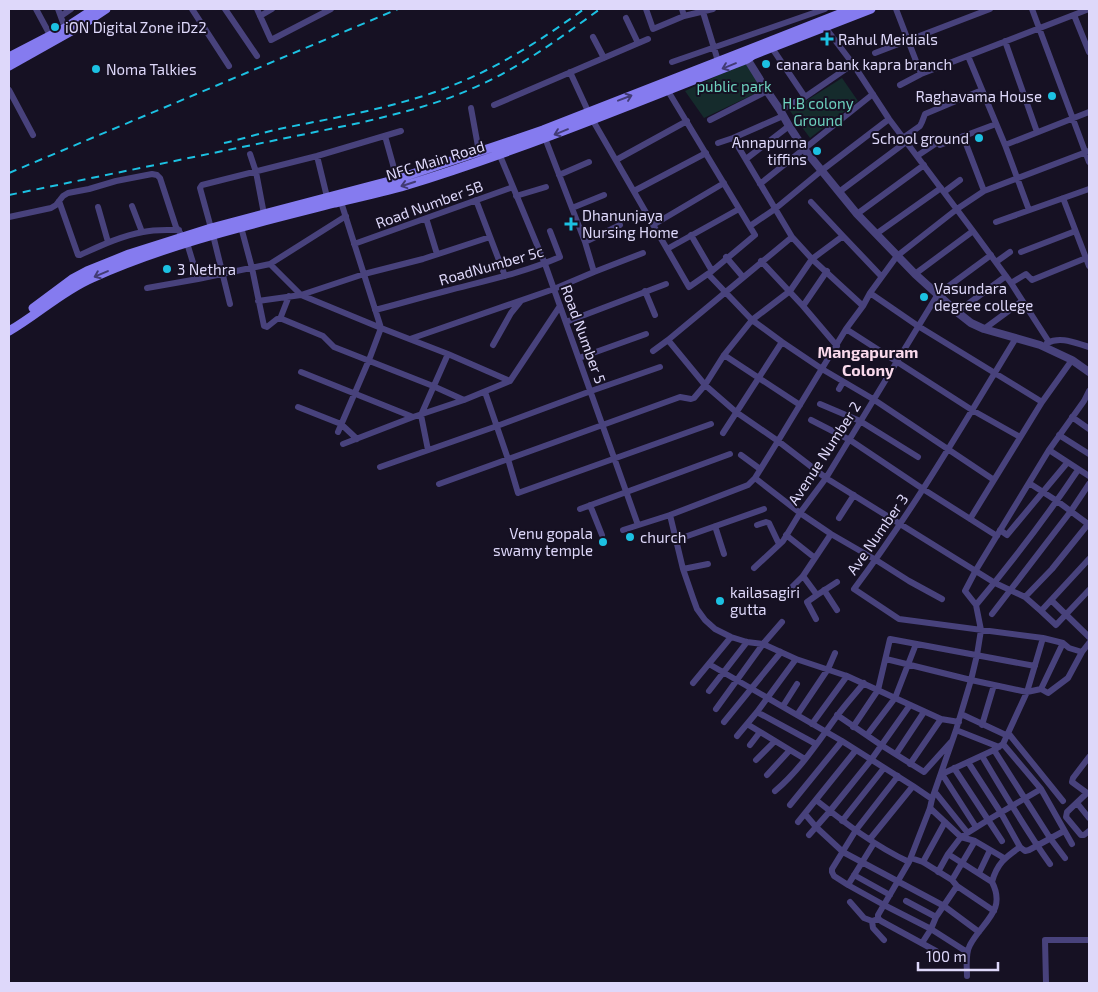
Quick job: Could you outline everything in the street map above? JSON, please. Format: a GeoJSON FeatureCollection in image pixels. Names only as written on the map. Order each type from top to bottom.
{"type":"FeatureCollection","features":[{"type":"Feature","properties":{"kind":"main road"},"geometry":{"type":"LineString","coordinates":[[9,62],[94,9]]}},
{"type":"Feature","properties":{"kind":"main road"},"geometry":{"type":"LineString","coordinates":[[9,62],[82,25],[106,9]]}},
{"type":"Feature","properties":{"kind":"main road","name":"NFC Main Road"},"geometry":{"type":"LineString","coordinates":[[9,326],[72,279],[129,254],[183,237],[241,227],[304,207],[326,197],[397,179],[479,152],[498,151],[543,130],[668,91],[748,53],[828,11],[852,9]]}},
{"type":"Feature","properties":{"kind":"main road","name":"NFC Main Road"},"geometry":{"type":"LineString","coordinates":[[212,232],[264,214],[341,202],[399,187],[498,151],[545,138],[590,115],[718,61],[772,48],[871,9]]}},
{"type":"Feature","properties":{"kind":"main road","name":"NFC Main Road"},"geometry":{"type":"LineString","coordinates":[[9,332],[40,309],[84,282],[183,237]]}},
{"type":"Feature","properties":{"kind":"street"},"geometry":{"type":"LineString","coordinates":[[36,9],[50,35]]}},
{"type":"Feature","properties":{"kind":"street"},"geometry":{"type":"LineString","coordinates":[[65,28],[60,12],[72,9]]}},
{"type":"Feature","properties":{"kind":"street"},"geometry":{"type":"LineString","coordinates":[[192,9],[229,66]]}},
{"type":"Feature","properties":{"kind":"street"},"geometry":{"type":"LineString","coordinates":[[225,9],[257,56]]}},
{"type":"Feature","properties":{"kind":"street"},"geometry":{"type":"LineString","coordinates":[[256,9],[271,40],[330,9]]}},
{"type":"Feature","properties":{"kind":"street"},"geometry":{"type":"LineString","coordinates":[[260,16],[272,9]]}},
{"type":"Feature","properties":{"kind":"street"},"geometry":{"type":"LineString","coordinates":[[646,9],[653,29],[684,16],[713,9]]}},
{"type":"Feature","properties":{"kind":"street"},"geometry":{"type":"LineString","coordinates":[[682,9],[684,16]]}},
{"type":"Feature","properties":{"kind":"street"},"geometry":{"type":"LineString","coordinates":[[896,9],[921,74]]}},
{"type":"Feature","properties":{"kind":"street"},"geometry":{"type":"LineString","coordinates":[[875,53],[990,9]]}},
{"type":"Feature","properties":{"kind":"street"},"geometry":{"type":"LineString","coordinates":[[1032,9],[1087,152],[1089,162]]}},
{"type":"Feature","properties":{"kind":"street"},"geometry":{"type":"LineString","coordinates":[[900,84],[921,74],[1089,9]]}},
{"type":"Feature","properties":{"kind":"street"},"geometry":{"type":"LineString","coordinates":[[672,62],[747,35],[828,11]]}},
{"type":"Feature","properties":{"kind":"street"},"geometry":{"type":"LineString","coordinates":[[703,12],[718,61]]}},
{"type":"Feature","properties":{"kind":"street"},"geometry":{"type":"LineString","coordinates":[[1074,14],[1089,52]]}},
{"type":"Feature","properties":{"kind":"street"},"geometry":{"type":"LineString","coordinates":[[626,18],[638,43]]}},
{"type":"Feature","properties":{"kind":"street"},"geometry":{"type":"LineString","coordinates":[[825,26],[905,140],[1011,283],[1046,344]]}},
{"type":"Feature","properties":{"kind":"street"},"geometry":{"type":"LineString","coordinates":[[747,35],[748,53],[767,91],[804,149],[856,214],[915,274],[971,323],[984,329],[1016,338],[1046,344],[1089,372]]}},
{"type":"Feature","properties":{"kind":"street"},"geometry":{"type":"LineString","coordinates":[[593,37],[604,58]]}},
{"type":"Feature","properties":{"kind":"street"},"geometry":{"type":"LineString","coordinates":[[494,105],[648,39]]}},
{"type":"Feature","properties":{"kind":"street"},"geometry":{"type":"LineString","coordinates":[[1005,42],[1037,132]]}},
{"type":"Feature","properties":{"kind":"street"},"geometry":{"type":"LineString","coordinates":[[772,48],[805,97]]}},
{"type":"Feature","properties":{"kind":"street"},"geometry":{"type":"LineString","coordinates":[[968,56],[1005,145],[1029,210]]}},
{"type":"Feature","properties":{"kind":"street"},"geometry":{"type":"LineString","coordinates":[[718,143],[733,138],[781,113],[853,64]]}},
{"type":"Feature","properties":{"kind":"street"},"geometry":{"type":"LineString","coordinates":[[570,72],[590,115],[689,287],[755,234],[668,91]]}},
{"type":"Feature","properties":{"kind":"street"},"geometry":{"type":"LineString","coordinates":[[9,90],[33,135]]}},
{"type":"Feature","properties":{"kind":"street"},"geometry":{"type":"LineString","coordinates":[[839,192],[905,140],[920,126],[925,114],[982,90]]}},
{"type":"Feature","properties":{"kind":"street"},"geometry":{"type":"LineString","coordinates":[[710,120],[767,91]]}},
{"type":"Feature","properties":{"kind":"street"},"geometry":{"type":"LineString","coordinates":[[760,184],[873,94]]}},
{"type":"Feature","properties":{"kind":"street"},"geometry":{"type":"LineString","coordinates":[[471,108],[479,152]]}},
{"type":"Feature","properties":{"kind":"street"},"geometry":{"type":"LineString","coordinates":[[1005,145],[1089,112]]}},
{"type":"Feature","properties":{"kind":"street"},"geometry":{"type":"LineString","coordinates":[[750,226],[775,209],[821,171],[890,119]]}},
{"type":"Feature","properties":{"kind":"street"},"geometry":{"type":"LineString","coordinates":[[616,160],[687,121]]}},
{"type":"Feature","properties":{"kind":"street"},"geometry":{"type":"LineString","coordinates":[[917,156],[937,144],[996,124]]}},
{"type":"Feature","properties":{"kind":"street"},"geometry":{"type":"LineString","coordinates":[[746,159],[789,126]]}},
{"type":"Feature","properties":{"kind":"street"},"geometry":{"type":"LineString","coordinates":[[230,304],[201,186],[316,156],[401,131]]}},
{"type":"Feature","properties":{"kind":"street"},"geometry":{"type":"LineString","coordinates":[[385,136],[397,179]]}},
{"type":"Feature","properties":{"kind":"street"},"geometry":{"type":"LineString","coordinates":[[963,136],[984,191]]}},
{"type":"Feature","properties":{"kind":"street"},"geometry":{"type":"LineString","coordinates":[[545,138],[585,242],[594,272]]}},
{"type":"Feature","properties":{"kind":"street"},"geometry":{"type":"LineString","coordinates":[[733,138],[792,237],[812,259],[863,306]]}},
{"type":"Feature","properties":{"kind":"street","name":"Road Number 5"},"geometry":{"type":"LineString","coordinates":[[498,151],[545,264],[638,524]]}},
{"type":"Feature","properties":{"kind":"street"},"geometry":{"type":"LineString","coordinates":[[623,530],[748,486],[755,478],[846,329],[863,306],[881,276],[897,256],[957,209],[984,191],[1087,152]]}},
{"type":"Feature","properties":{"kind":"street"},"geometry":{"type":"LineString","coordinates":[[634,191],[706,153]]}},
{"type":"Feature","properties":{"kind":"street"},"geometry":{"type":"LineString","coordinates":[[250,154],[256,172],[264,214]]}},
{"type":"Feature","properties":{"kind":"street"},"geometry":{"type":"LineString","coordinates":[[316,156],[326,197]]}},
{"type":"Feature","properties":{"kind":"street"},"geometry":{"type":"LineString","coordinates":[[559,175],[588,162]]}},
{"type":"Feature","properties":{"kind":"street"},"geometry":{"type":"LineString","coordinates":[[856,214],[924,165]]}},
{"type":"Feature","properties":{"kind":"street"},"geometry":{"type":"LineString","coordinates":[[9,217],[51,208],[68,193],[89,190],[116,180],[152,174],[158,175],[176,227],[183,237],[198,279]]}},
{"type":"Feature","properties":{"kind":"street"},"geometry":{"type":"LineString","coordinates":[[876,234],[960,180]]}},
{"type":"Feature","properties":{"kind":"street"},"geometry":{"type":"LineString","coordinates":[[653,225],[724,183]]}},
{"type":"Feature","properties":{"kind":"street","name":"Road Number 5B"},"geometry":{"type":"LineString","coordinates":[[354,244],[513,187]]}},
{"type":"Feature","properties":{"kind":"street"},"geometry":{"type":"LineString","coordinates":[[516,196],[546,187]]}},
{"type":"Feature","properties":{"kind":"street"},"geometry":{"type":"LineString","coordinates":[[996,222],[1089,189]]}},
{"type":"Feature","properties":{"kind":"street"},"geometry":{"type":"LineString","coordinates":[[572,208],[604,195]]}},
{"type":"Feature","properties":{"kind":"street"},"geometry":{"type":"LineString","coordinates":[[1063,198],[1089,266]]}},
{"type":"Feature","properties":{"kind":"street"},"geometry":{"type":"LineString","coordinates":[[476,200],[505,276]]}},
{"type":"Feature","properties":{"kind":"street"},"geometry":{"type":"LineString","coordinates":[[59,201],[78,255],[108,242],[142,232],[154,230],[183,237]]}},
{"type":"Feature","properties":{"kind":"street"},"geometry":{"type":"LineString","coordinates":[[338,432],[381,328],[341,202]]}},
{"type":"Feature","properties":{"kind":"street"},"geometry":{"type":"LineString","coordinates":[[811,202],[881,276]]}},
{"type":"Feature","properties":{"kind":"street"},"geometry":{"type":"LineString","coordinates":[[132,206],[142,232]]}},
{"type":"Feature","properties":{"kind":"street"},"geometry":{"type":"LineString","coordinates":[[98,207],[108,242]]}},
{"type":"Feature","properties":{"kind":"street"},"geometry":{"type":"LineString","coordinates":[[667,249],[739,209]]}},
{"type":"Feature","properties":{"kind":"street"},"geometry":{"type":"LineString","coordinates":[[147,288],[270,264],[346,216]]}},
{"type":"Feature","properties":{"kind":"street"},"geometry":{"type":"LineString","coordinates":[[426,218],[437,254]]}},
{"type":"Feature","properties":{"kind":"street"},"geometry":{"type":"LineString","coordinates":[[585,242],[620,225]]}},
{"type":"Feature","properties":{"kind":"street"},"geometry":{"type":"LineString","coordinates":[[241,227],[264,326],[267,327],[280,318],[288,296]]}},
{"type":"Feature","properties":{"kind":"street"},"geometry":{"type":"LineString","coordinates":[[1021,252],[1075,230]]}},
{"type":"Feature","properties":{"kind":"street","name":"RoadNumber 5c"},"geometry":{"type":"LineString","coordinates":[[375,310],[505,276],[560,258],[550,231]]}},
{"type":"Feature","properties":{"kind":"street"},"geometry":{"type":"LineString","coordinates":[[915,274],[973,231]]}},
{"type":"Feature","properties":{"kind":"street"},"geometry":{"type":"LineString","coordinates":[[691,235],[710,272],[724,292],[752,320],[822,369],[873,399],[994,480]]}},
{"type":"Feature","properties":{"kind":"street"},"geometry":{"type":"LineString","coordinates":[[438,484],[680,397],[692,399],[705,385],[724,355],[752,320],[790,291],[812,259],[843,236]]}},
{"type":"Feature","properties":{"kind":"street"},"geometry":{"type":"LineString","coordinates":[[258,301],[300,294],[490,237]]}},
{"type":"Feature","properties":{"kind":"street"},"geometry":{"type":"LineString","coordinates":[[652,351],[668,340],[792,237]]}},
{"type":"Feature","properties":{"kind":"street"},"geometry":{"type":"LineString","coordinates":[[996,262],[1010,252]]}},
{"type":"Feature","properties":{"kind":"street"},"geometry":{"type":"LineString","coordinates":[[410,339],[554,289],[644,253]]}},
{"type":"Feature","properties":{"kind":"street"},"geometry":{"type":"LineString","coordinates":[[938,294],[991,255]]}},
{"type":"Feature","properties":{"kind":"street"},"geometry":{"type":"LineString","coordinates":[[726,257],[743,276]]}},
{"type":"Feature","properties":{"kind":"street"},"geometry":{"type":"LineString","coordinates":[[1011,283],[1026,274],[1032,280],[1086,258]]}},
{"type":"Feature","properties":{"kind":"street"},"geometry":{"type":"LineString","coordinates":[[762,261],[837,346]]}},
{"type":"Feature","properties":{"kind":"street"},"geometry":{"type":"LineString","coordinates":[[270,264],[300,294],[448,354],[510,382]]}},
{"type":"Feature","properties":{"kind":"street"},"geometry":{"type":"LineString","coordinates":[[803,306],[826,271]]}},
{"type":"Feature","properties":{"kind":"street"},"geometry":{"type":"LineString","coordinates":[[957,312],[1006,276]]}},
{"type":"Feature","properties":{"kind":"street"},"geometry":{"type":"LineString","coordinates":[[566,322],[666,284]]}},
{"type":"Feature","properties":{"kind":"street"},"geometry":{"type":"LineString","coordinates":[[645,291],[655,315]]}},
{"type":"Feature","properties":{"kind":"street"},"geometry":{"type":"LineString","coordinates":[[870,293],[918,326],[1042,402]]}},
{"type":"Feature","properties":{"kind":"street","name":"Avenue Number 2"},"geometry":{"type":"LineString","coordinates":[[754,568],[779,544],[826,478],[938,294]]}},
{"type":"Feature","properties":{"kind":"street"},"geometry":{"type":"LineString","coordinates":[[493,345],[520,301]]}},
{"type":"Feature","properties":{"kind":"street"},"geometry":{"type":"LineString","coordinates":[[984,329],[1022,301]]}},
{"type":"Feature","properties":{"kind":"street"},"geometry":{"type":"LineString","coordinates":[[343,444],[510,382],[560,306]]}},
{"type":"Feature","properties":{"kind":"street"},"geometry":{"type":"LineString","coordinates":[[280,318],[323,336],[334,347],[464,400]]}},
{"type":"Feature","properties":{"kind":"street"},"geometry":{"type":"LineString","coordinates":[[846,329],[972,410],[1020,437]]}},
{"type":"Feature","properties":{"kind":"street"},"geometry":{"type":"LineString","coordinates":[[579,358],[646,334]]}},
{"type":"Feature","properties":{"kind":"street","name":"Ave Number 3"},"geometry":{"type":"LineString","coordinates":[[1016,338],[923,489],[876,560],[854,589],[899,619],[1043,638],[1062,643],[1069,648],[1082,652]]}},
{"type":"Feature","properties":{"kind":"street"},"geometry":{"type":"LineString","coordinates":[[1046,344],[1061,339],[1089,347]]}},
{"type":"Feature","properties":{"kind":"street"},"geometry":{"type":"LineString","coordinates":[[668,340],[705,385],[736,412],[826,478],[995,583],[1025,597],[1056,625],[1089,590]]}},
{"type":"Feature","properties":{"kind":"street"},"geometry":{"type":"LineString","coordinates":[[723,433],[782,342]]}},
{"type":"Feature","properties":{"kind":"street"},"geometry":{"type":"LineString","coordinates":[[428,450],[421,415],[448,354]]}},
{"type":"Feature","properties":{"kind":"street"},"geometry":{"type":"LineString","coordinates":[[724,355],[800,405]]}},
{"type":"Feature","properties":{"kind":"street"},"geometry":{"type":"LineString","coordinates":[[970,519],[1042,402],[1072,360]]}},
{"type":"Feature","properties":{"kind":"street"},"geometry":{"type":"LineString","coordinates":[[380,467],[660,366]]}},
{"type":"Feature","properties":{"kind":"street"},"geometry":{"type":"LineString","coordinates":[[301,372],[413,417]]}},
{"type":"Feature","properties":{"kind":"street"},"geometry":{"type":"LineString","coordinates":[[839,389],[843,382]]}},
{"type":"Feature","properties":{"kind":"street"},"geometry":{"type":"LineString","coordinates":[[884,940],[873,928],[875,920],[910,860],[954,739],[977,655],[981,630],[976,606],[965,590],[1049,450],[1072,417],[1087,402],[1089,391]]}},
{"type":"Feature","properties":{"kind":"street"},"geometry":{"type":"LineString","coordinates":[[485,392],[518,493],[711,424]]}},
{"type":"Feature","properties":{"kind":"street"},"geometry":{"type":"LineString","coordinates":[[820,404],[860,421],[918,457]]}},
{"type":"Feature","properties":{"kind":"street"},"geometry":{"type":"LineString","coordinates":[[298,407],[341,424],[357,438]]}},
{"type":"Feature","properties":{"kind":"street"},"geometry":{"type":"LineString","coordinates":[[1072,417],[1089,428]]}},
{"type":"Feature","properties":{"kind":"street"},"geometry":{"type":"LineString","coordinates":[[811,420],[850,440],[970,519],[998,533],[1007,535],[1067,463]]}},
{"type":"Feature","properties":{"kind":"street"},"geometry":{"type":"LineString","coordinates":[[1059,435],[1089,454]]}},
{"type":"Feature","properties":{"kind":"street"},"geometry":{"type":"LineString","coordinates":[[1049,450],[1089,476]]}},
{"type":"Feature","properties":{"kind":"street"},"geometry":{"type":"LineString","coordinates":[[580,509],[730,454]]}},
{"type":"Feature","properties":{"kind":"street"},"geometry":{"type":"LineString","coordinates":[[741,455],[760,469]]}},
{"type":"Feature","properties":{"kind":"street"},"geometry":{"type":"LineString","coordinates":[[976,606],[1057,501],[1078,470]]}},
{"type":"Feature","properties":{"kind":"street"},"geometry":{"type":"LineString","coordinates":[[755,478],[831,534],[942,599]]}},
{"type":"Feature","properties":{"kind":"street"},"geometry":{"type":"LineString","coordinates":[[1025,597],[1052,569],[1089,524],[1029,483]]}},
{"type":"Feature","properties":{"kind":"street"},"geometry":{"type":"LineString","coordinates":[[992,614],[1072,511],[1089,484]]}},
{"type":"Feature","properties":{"kind":"street"},"geometry":{"type":"LineString","coordinates":[[839,518],[854,495]]}},
{"type":"Feature","properties":{"kind":"street"},"geometry":{"type":"LineString","coordinates":[[590,505],[602,535]]}},
{"type":"Feature","properties":{"kind":"street"},"geometry":{"type":"LineString","coordinates":[[676,540],[764,510]]}},
{"type":"Feature","properties":{"kind":"street"},"geometry":{"type":"LineString","coordinates":[[670,515],[695,603],[705,620],[715,629],[731,637],[763,644],[796,659],[847,676],[941,719],[959,722]]}},
{"type":"Feature","properties":{"kind":"street"},"geometry":{"type":"LineString","coordinates":[[757,526],[766,522],[769,523],[779,544]]}},
{"type":"Feature","properties":{"kind":"street"},"geometry":{"type":"LineString","coordinates":[[715,526],[724,554]]}},
{"type":"Feature","properties":{"kind":"street"},"geometry":{"type":"LineString","coordinates":[[790,588],[803,576],[831,534]]}},
{"type":"Feature","properties":{"kind":"street"},"geometry":{"type":"LineString","coordinates":[[786,535],[815,558]]}},
{"type":"Feature","properties":{"kind":"street"},"geometry":{"type":"LineString","coordinates":[[1041,611],[1089,559]]}},
{"type":"Feature","properties":{"kind":"street"},"geometry":{"type":"LineString","coordinates":[[684,569],[708,564]]}},
{"type":"Feature","properties":{"kind":"street"},"geometry":{"type":"LineString","coordinates":[[803,576],[817,595]]}},
{"type":"Feature","properties":{"kind":"street"},"geometry":{"type":"LineString","coordinates":[[816,619],[806,602],[837,582]]}},
{"type":"Feature","properties":{"kind":"street"},"geometry":{"type":"LineString","coordinates":[[824,590],[837,610]]}},
{"type":"Feature","properties":{"kind":"street"},"geometry":{"type":"LineString","coordinates":[[1051,600],[1089,637]]}},
{"type":"Feature","properties":{"kind":"street"},"geometry":{"type":"LineString","coordinates":[[716,709],[763,644],[782,622]]}},
{"type":"Feature","properties":{"kind":"street"},"geometry":{"type":"LineString","coordinates":[[693,683],[731,637]]}},
{"type":"Feature","properties":{"kind":"street"},"geometry":{"type":"LineString","coordinates":[[942,774],[999,747],[1008,735],[1026,692],[1043,638]]}},
{"type":"Feature","properties":{"kind":"street"},"geometry":{"type":"LineString","coordinates":[[853,727],[878,690],[890,639],[1035,666]]}},
{"type":"Feature","properties":{"kind":"street"},"geometry":{"type":"LineString","coordinates":[[709,690],[748,642]]}},
{"type":"Feature","properties":{"kind":"street"},"geometry":{"type":"LineString","coordinates":[[1041,689],[1062,643]]}},
{"type":"Feature","properties":{"kind":"street"},"geometry":{"type":"LineString","coordinates":[[867,736],[895,698],[916,644]]}},
{"type":"Feature","properties":{"kind":"street"},"geometry":{"type":"LineString","coordinates":[[886,659],[1026,692],[1041,689],[1048,694],[1068,678],[1082,652],[1089,644]]}},
{"type":"Feature","properties":{"kind":"street"},"geometry":{"type":"LineString","coordinates":[[724,722],[782,652]]}},
{"type":"Feature","properties":{"kind":"street"},"geometry":{"type":"LineString","coordinates":[[798,715],[828,669],[835,653]]}},
{"type":"Feature","properties":{"kind":"street"},"geometry":{"type":"LineString","coordinates":[[737,736],[796,659]]}},
{"type":"Feature","properties":{"kind":"street"},"geometry":{"type":"LineString","coordinates":[[709,664],[842,741],[932,799]]}},
{"type":"Feature","properties":{"kind":"street"},"geometry":{"type":"LineString","coordinates":[[812,724],[847,676]]}},
{"type":"Feature","properties":{"kind":"street"},"geometry":{"type":"LineString","coordinates":[[775,791],[786,782],[805,759],[837,715],[864,683]]}},
{"type":"Feature","properties":{"kind":"street"},"geometry":{"type":"LineString","coordinates":[[783,706],[797,684]]}},
{"type":"Feature","properties":{"kind":"street"},"geometry":{"type":"LineString","coordinates":[[982,725],[994,685]]}},
{"type":"Feature","properties":{"kind":"street"},"geometry":{"type":"LineString","coordinates":[[809,835],[870,760],[910,705]]}},
{"type":"Feature","properties":{"kind":"street"},"geometry":{"type":"LineString","coordinates":[[757,712],[816,744]]}},
{"type":"Feature","properties":{"kind":"street"},"geometry":{"type":"LineString","coordinates":[[896,754],[924,712]]}},
{"type":"Feature","properties":{"kind":"street"},"geometry":{"type":"LineString","coordinates":[[961,714],[1008,735],[1063,800]]}},
{"type":"Feature","properties":{"kind":"street"},"geometry":{"type":"LineString","coordinates":[[837,715],[924,772],[954,739]]}},
{"type":"Feature","properties":{"kind":"street"},"geometry":{"type":"LineString","coordinates":[[910,764],[941,719]]}},
{"type":"Feature","properties":{"kind":"street"},"geometry":{"type":"LineString","coordinates":[[747,724],[805,759]]}},
{"type":"Feature","properties":{"kind":"street"},"geometry":{"type":"LineString","coordinates":[[956,730],[999,747],[1041,789],[1072,844]]}},
{"type":"Feature","properties":{"kind":"street"},"geometry":{"type":"LineString","coordinates":[[750,746],[760,732]]}},
{"type":"Feature","properties":{"kind":"street"},"geometry":{"type":"LineString","coordinates":[[756,760],[775,741]]}},
{"type":"Feature","properties":{"kind":"street"},"geometry":{"type":"LineString","coordinates":[[790,805],[842,741]]}},
{"type":"Feature","properties":{"kind":"street"},"geometry":{"type":"LineString","coordinates":[[999,747],[1025,798],[1065,858]]}},
{"type":"Feature","properties":{"kind":"street"},"geometry":{"type":"LineString","coordinates":[[768,775],[790,750]]}},
{"type":"Feature","properties":{"kind":"street"},"geometry":{"type":"LineString","coordinates":[[798,822],[856,750]]}},
{"type":"Feature","properties":{"kind":"street"},"geometry":{"type":"LineString","coordinates":[[982,756],[1012,807],[1050,864]]}},
{"type":"Feature","properties":{"kind":"street"},"geometry":{"type":"LineString","coordinates":[[1089,757],[1072,782],[1088,791],[1067,812],[1066,817],[1081,835],[1089,831]]}},
{"type":"Feature","properties":{"kind":"street"},"geometry":{"type":"LineString","coordinates":[[968,762],[1001,812],[1020,847],[1026,851],[1064,831]]}},
{"type":"Feature","properties":{"kind":"street"},"geometry":{"type":"LineString","coordinates":[[842,821],[884,768]]}},
{"type":"Feature","properties":{"kind":"street"},"geometry":{"type":"LineString","coordinates":[[954,768],[1002,840]]}},
{"type":"Feature","properties":{"kind":"street"},"geometry":{"type":"LineString","coordinates":[[942,774],[976,827]]}},
{"type":"Feature","properties":{"kind":"street"},"geometry":{"type":"LineString","coordinates":[[898,776],[856,830],[832,872],[834,876],[848,885],[931,929],[967,952]]}},
{"type":"Feature","properties":{"kind":"street"},"geometry":{"type":"LineString","coordinates":[[848,885],[872,841],[913,786]]}},
{"type":"Feature","properties":{"kind":"street"},"geometry":{"type":"LineString","coordinates":[[938,872],[948,854],[967,832],[1041,789]]}},
{"type":"Feature","properties":{"kind":"street"},"geometry":{"type":"LineString","coordinates":[[935,792],[967,832]]}},
{"type":"Feature","properties":{"kind":"street"},"geometry":{"type":"LineString","coordinates":[[816,800],[842,821],[895,856],[923,862],[952,880],[957,886],[994,911]]}},
{"type":"Feature","properties":{"kind":"street"},"geometry":{"type":"LineString","coordinates":[[1077,803],[1089,818]]}},
{"type":"Feature","properties":{"kind":"street"},"geometry":{"type":"LineString","coordinates":[[930,808],[961,837],[975,841],[1004,858]]}},
{"type":"Feature","properties":{"kind":"street"},"geometry":{"type":"LineString","coordinates":[[805,814],[843,852],[944,906],[979,932]]}},
{"type":"Feature","properties":{"kind":"street"},"geometry":{"type":"LineString","coordinates":[[923,862],[945,822]]}},
{"type":"Feature","properties":{"kind":"street"},"geometry":{"type":"LineString","coordinates":[[952,880],[975,841]]}},
{"type":"Feature","properties":{"kind":"street"},"geometry":{"type":"LineString","coordinates":[[992,882],[1004,858],[1020,847]]}},
{"type":"Feature","properties":{"kind":"street"},"geometry":{"type":"LineString","coordinates":[[979,873],[990,850]]}},
{"type":"Feature","properties":{"kind":"street"},"geometry":{"type":"LineString","coordinates":[[948,854],[992,882],[996,893],[996,907],[967,952],[967,976]]}},
{"type":"Feature","properties":{"kind":"street"},"geometry":{"type":"LineString","coordinates":[[854,875],[890,895]]}},
{"type":"Feature","properties":{"kind":"street"},"geometry":{"type":"LineString","coordinates":[[922,943],[936,917],[957,886]]}},
{"type":"Feature","properties":{"kind":"street"},"geometry":{"type":"LineString","coordinates":[[906,901],[936,917]]}},
{"type":"Feature","properties":{"kind":"street"},"geometry":{"type":"LineString","coordinates":[[850,902],[864,918],[875,920],[936,951]]}},
{"type":"Feature","properties":{"kind":"street"},"geometry":{"type":"LineString","coordinates":[[1046,983],[1045,940],[1089,940]]}},
{"type":"Feature","properties":{"kind":"green space","name":"public park"},"geometry":{"type":"Polygon","coordinates":[[[748,61],[765,89],[704,118],[685,91],[748,61]]]}},
{"type":"Feature","properties":{"kind":"green space","name":"H.B colony Ground"},"geometry":{"type":"Polygon","coordinates":[[[842,78],[858,101],[810,138],[790,111],[842,78]]]}},
{"type":"Feature","properties":{"kind":"railway"},"geometry":{"type":"LineString","coordinates":[[9,173],[398,9]]}},
{"type":"Feature","properties":{"kind":"railway"},"geometry":{"type":"LineString","coordinates":[[224,143],[279,129],[380,108],[438,91],[477,75],[514,55],[584,9]]}},
{"type":"Feature","properties":{"kind":"railway"},"geometry":{"type":"LineString","coordinates":[[9,195],[402,113],[457,95],[488,81],[522,63],[600,9]]}},
{"type":"Feature","properties":{"kind":"place","name":"iON Digital Zone iDz2"},"geometry":{"type":"Point","coordinates":[55,27]}},
{"type":"Feature","properties":{"kind":"place","name":"Rahul Meidials"},"geometry":{"type":"Point","coordinates":[827,39]}},
{"type":"Feature","properties":{"kind":"place","name":"canara bank kapra branch"},"geometry":{"type":"Point","coordinates":[766,64]}},
{"type":"Feature","properties":{"kind":"place","name":"Noma Talkies"},"geometry":{"type":"Point","coordinates":[96,69]}},
{"type":"Feature","properties":{"kind":"place","name":"Raghavama House"},"geometry":{"type":"Point","coordinates":[1052,96]}},
{"type":"Feature","properties":{"kind":"place","name":"School ground"},"geometry":{"type":"Point","coordinates":[979,138]}},
{"type":"Feature","properties":{"kind":"place","name":"Annapurna tiffins"},"geometry":{"type":"Point","coordinates":[817,151]}},
{"type":"Feature","properties":{"kind":"place","name":"Dhanunjaya Nursing Home"},"geometry":{"type":"Point","coordinates":[571,224]}},
{"type":"Feature","properties":{"kind":"place","name":"3 Nethra"},"geometry":{"type":"Point","coordinates":[167,269]}},
{"type":"Feature","properties":{"kind":"place","name":"Vasundara degree college"},"geometry":{"type":"Point","coordinates":[924,297]}},
{"type":"Feature","properties":{"kind":"place","name":"church"},"geometry":{"type":"Point","coordinates":[630,537]}},
{"type":"Feature","properties":{"kind":"place","name":"Venu gopala swamy temple"},"geometry":{"type":"Point","coordinates":[603,542]}},
{"type":"Feature","properties":{"kind":"place","name":"kailasagiri gutta"},"geometry":{"type":"Point","coordinates":[720,601]}},
{"type":"Feature","properties":{"kind":"district","name":"Mangapuram Colony"},"geometry":{"type":"Point","coordinates":[868,360]}}]}
